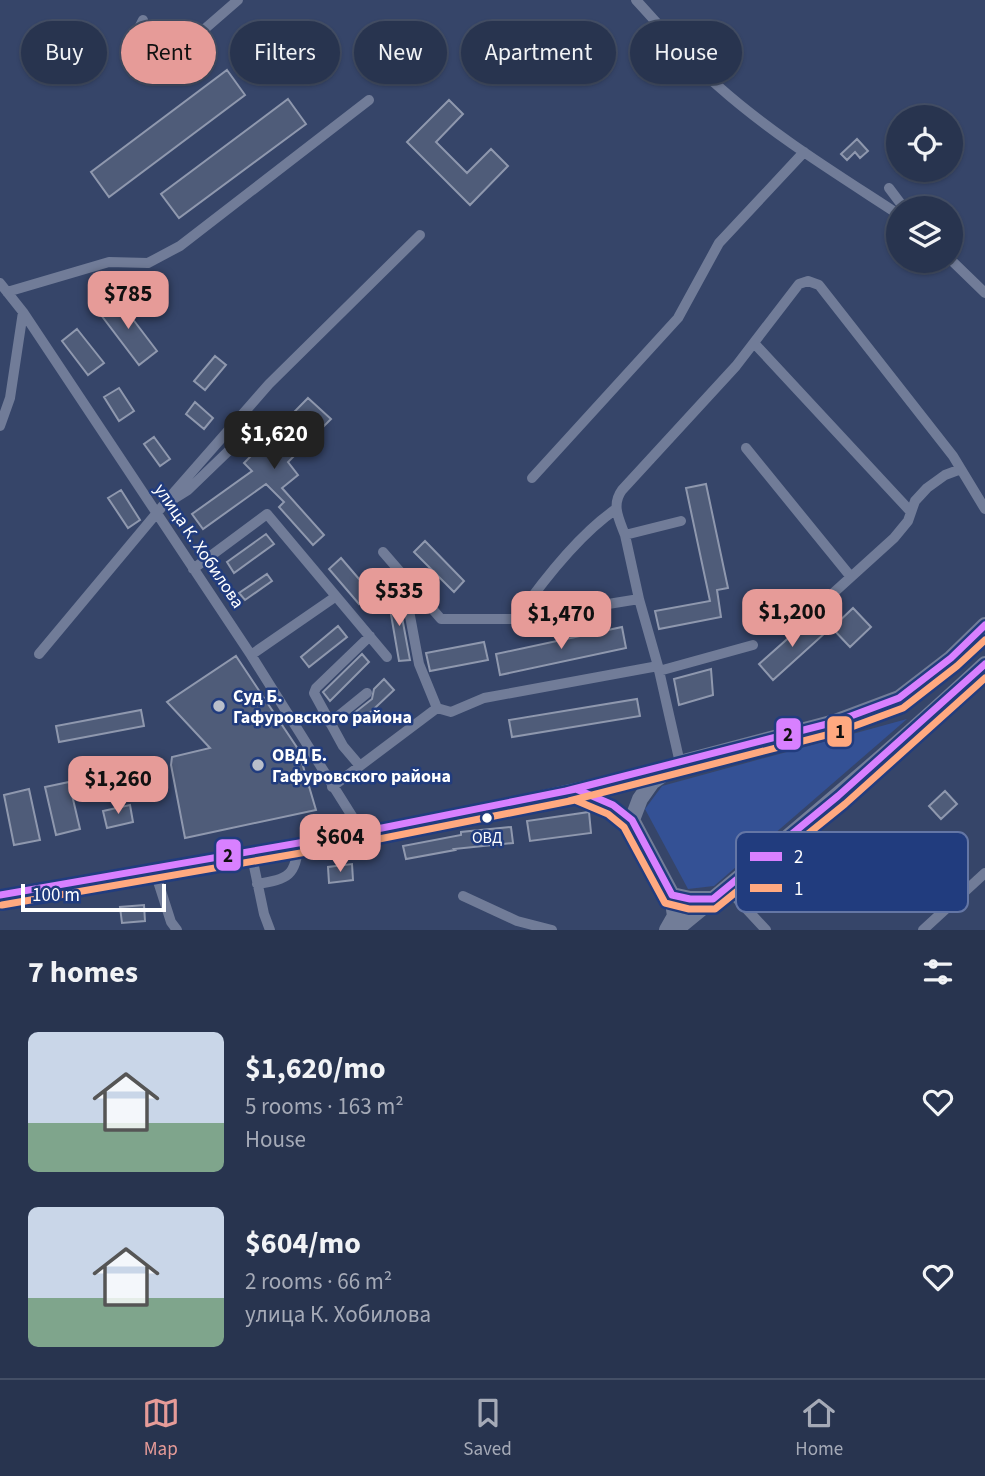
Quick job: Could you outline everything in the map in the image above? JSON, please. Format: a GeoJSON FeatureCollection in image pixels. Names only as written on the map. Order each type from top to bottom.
{"type":"FeatureCollection","features":[{"type":"Feature","properties":{"kind":"highway"},"geometry":{"type":"LineString","coordinates":[[667,930],[675,916],[672,895],[632,820],[640,799],[652,782],[680,763],[835,722],[899,698],[951,658],[985,625]]}},
{"type":"Feature","properties":{"kind":"highway"},"geometry":{"type":"LineString","coordinates":[[795,832],[985,664]]}},
{"type":"Feature","properties":{"kind":"highway"},"geometry":{"type":"LineString","coordinates":[[675,930],[736,881]]}},
{"type":"Feature","properties":{"kind":"highway"},"geometry":{"type":"LineString","coordinates":[[672,895],[690,899],[713,899]]}},
{"type":"Feature","properties":{"kind":"street"},"geometry":{"type":"LineString","coordinates":[[143,20],[137,32],[153,50],[167,56],[177,53],[237,0]]}},
{"type":"Feature","properties":{"kind":"street"},"geometry":{"type":"LineString","coordinates":[[636,0],[715,84],[804,152],[886,206]]}},
{"type":"Feature","properties":{"kind":"street"},"geometry":{"type":"LineString","coordinates":[[4,287],[109,261],[148,263],[180,246],[369,100]]}},
{"type":"Feature","properties":{"kind":"street"},"geometry":{"type":"LineString","coordinates":[[532,478],[678,318],[719,243],[804,152]]}},
{"type":"Feature","properties":{"kind":"street"},"geometry":{"type":"LineString","coordinates":[[889,188],[895,196]]}},
{"type":"Feature","properties":{"kind":"street"},"geometry":{"type":"LineString","coordinates":[[167,504],[176,490],[269,384],[420,235]]}},
{"type":"Feature","properties":{"kind":"street"},"geometry":{"type":"LineString","coordinates":[[963,272],[985,293]]}},
{"type":"Feature","properties":{"kind":"street"},"geometry":{"type":"LineString","coordinates":[[0,895],[362,832],[576,789],[680,763],[625,535],[615,509],[617,497],[736,366],[799,284],[808,281],[819,285],[961,468],[985,509]]}},
{"type":"Feature","properties":{"kind":"street","name":"улица К. Хобилова"},"geometry":{"type":"LineString","coordinates":[[4,287],[251,655],[362,832]]}},
{"type":"Feature","properties":{"kind":"street"},"geometry":{"type":"LineString","coordinates":[[0,426],[10,398],[23,312]]}},
{"type":"Feature","properties":{"kind":"street"},"geometry":{"type":"LineString","coordinates":[[754,342],[911,512]]}},
{"type":"Feature","properties":{"kind":"street"},"geometry":{"type":"LineString","coordinates":[[39,654],[156,515],[188,490],[244,436]]}},
{"type":"Feature","properties":{"kind":"street"},"geometry":{"type":"LineString","coordinates":[[746,448],[851,577]]}},
{"type":"Feature","properties":{"kind":"street"},"geometry":{"type":"LineString","coordinates":[[830,596],[894,538],[908,521],[915,501],[927,488],[961,468]]}},
{"type":"Feature","properties":{"kind":"street"},"geometry":{"type":"LineString","coordinates":[[516,620],[540,584],[601,519],[615,509]]}},
{"type":"Feature","properties":{"kind":"street"},"geometry":{"type":"LineString","coordinates":[[193,569],[267,514],[387,657]]}},
{"type":"Feature","properties":{"kind":"street"},"geometry":{"type":"LineString","coordinates":[[625,535],[681,521]]}},
{"type":"Feature","properties":{"kind":"street"},"geometry":{"type":"LineString","coordinates":[[383,552],[441,620],[516,620],[639,599]]}},
{"type":"Feature","properties":{"kind":"street"},"geometry":{"type":"LineString","coordinates":[[251,655],[335,597]]}},
{"type":"Feature","properties":{"kind":"street"},"geometry":{"type":"LineString","coordinates":[[407,600],[419,664],[437,708]]}},
{"type":"Feature","properties":{"kind":"street"},"geometry":{"type":"LineString","coordinates":[[360,766],[343,746],[316,699],[316,688],[370,636]]}},
{"type":"Feature","properties":{"kind":"street"},"geometry":{"type":"LineString","coordinates":[[437,708],[451,712],[484,698],[659,668],[752,645]]}},
{"type":"Feature","properties":{"kind":"street"},"geometry":{"type":"LineString","coordinates":[[330,723],[367,693]]}},
{"type":"Feature","properties":{"kind":"street"},"geometry":{"type":"LineString","coordinates":[[332,787],[437,708]]}},
{"type":"Feature","properties":{"kind":"street"},"geometry":{"type":"LineString","coordinates":[[576,789],[614,805],[632,820]]}},
{"type":"Feature","properties":{"kind":"street"},"geometry":{"type":"LineString","coordinates":[[257,884],[282,880],[292,872],[297,862],[299,843]]}},
{"type":"Feature","properties":{"kind":"street"},"geometry":{"type":"LineString","coordinates":[[251,852],[270,930]]}},
{"type":"Feature","properties":{"kind":"street"},"geometry":{"type":"LineString","coordinates":[[154,869],[171,922],[177,930]]}},
{"type":"Feature","properties":{"kind":"street"},"geometry":{"type":"LineString","coordinates":[[968,889],[985,873]]}},
{"type":"Feature","properties":{"kind":"street"},"geometry":{"type":"LineString","coordinates":[[728,888],[736,897]]}},
{"type":"Feature","properties":{"kind":"street"},"geometry":{"type":"LineString","coordinates":[[463,896],[517,921],[552,930]]}},
{"type":"Feature","properties":{"kind":"street"},"geometry":{"type":"LineString","coordinates":[[750,912],[766,930]]}},
{"type":"Feature","properties":{"kind":"street"},"geometry":{"type":"LineString","coordinates":[[923,930],[943,912]]}},
{"type":"Feature","properties":{"kind":"street"},"geometry":{"type":"LineString","coordinates":[[507,930],[517,921]]}},
{"type":"Feature","properties":{"kind":"shaded area"},"geometry":{"type":"Polygon","coordinates":[[[907,719],[776,832],[736,832],[736,867],[714,886],[688,889],[645,809],[662,786],[907,719]]]}},
{"type":"Feature","properties":{"kind":"building"},"geometry":{"type":"Polygon","coordinates":[[[227,70],[230,84],[237,84],[245,95],[109,197],[91,172],[208,84],[216,84],[216,78],[227,70]]]}},
{"type":"Feature","properties":{"kind":"building"},"geometry":{"type":"Polygon","coordinates":[[[288,99],[306,124],[179,218],[161,194],[288,99]]]}},
{"type":"Feature","properties":{"kind":"building"},"geometry":{"type":"Polygon","coordinates":[[[449,100],[463,114],[436,142],[467,173],[491,149],[508,166],[470,205],[407,142],[449,100]]]}},
{"type":"Feature","properties":{"kind":"building"},"geometry":{"type":"Polygon","coordinates":[[[857,139],[868,151],[860,158],[855,152],[847,160],[841,154],[857,139]]]}},
{"type":"Feature","properties":{"kind":"building"},"geometry":{"type":"Polygon","coordinates":[[[116,297],[157,351],[139,365],[98,311],[116,297]]]}},
{"type":"Feature","properties":{"kind":"building"},"geometry":{"type":"Polygon","coordinates":[[[77,329],[104,363],[88,375],[62,341],[77,329]]]}},
{"type":"Feature","properties":{"kind":"building"},"geometry":{"type":"Polygon","coordinates":[[[215,356],[226,365],[205,390],[194,381],[215,356]]]}},
{"type":"Feature","properties":{"kind":"building"},"geometry":{"type":"Polygon","coordinates":[[[119,388],[134,411],[119,421],[104,397],[119,388]]]}},
{"type":"Feature","properties":{"kind":"building"},"geometry":{"type":"Polygon","coordinates":[[[308,398],[331,419],[288,462],[298,475],[282,488],[324,535],[313,545],[279,507],[284,502],[266,484],[203,529],[192,514],[252,471],[244,463],[308,398]]]}},
{"type":"Feature","properties":{"kind":"building"},"geometry":{"type":"Polygon","coordinates":[[[195,402],[213,418],[204,429],[186,414],[195,402]]]}},
{"type":"Feature","properties":{"kind":"building"},"geometry":{"type":"Polygon","coordinates":[[[154,437],[170,459],[160,466],[144,444],[154,437]]]}},
{"type":"Feature","properties":{"kind":"building"},"geometry":{"type":"Polygon","coordinates":[[[706,484],[728,588],[717,590],[721,617],[659,629],[655,611],[710,601],[686,488],[706,484]]]}},
{"type":"Feature","properties":{"kind":"building"},"geometry":{"type":"Polygon","coordinates":[[[121,490],[140,520],[128,528],[108,498],[121,490]]]}},
{"type":"Feature","properties":{"kind":"building"},"geometry":{"type":"Polygon","coordinates":[[[266,534],[274,544],[234,573],[227,562],[266,534]]]}},
{"type":"Feature","properties":{"kind":"building"},"geometry":{"type":"Polygon","coordinates":[[[425,541],[464,581],[454,592],[414,552],[425,541]]]}},
{"type":"Feature","properties":{"kind":"building"},"geometry":{"type":"Polygon","coordinates":[[[341,558],[371,593],[359,604],[329,569],[341,558]]]}},
{"type":"Feature","properties":{"kind":"building"},"geometry":{"type":"Polygon","coordinates":[[[267,574],[272,581],[245,600],[239,593],[267,574]]]}},
{"type":"Feature","properties":{"kind":"building"},"geometry":{"type":"Polygon","coordinates":[[[401,595],[399,601],[410,660],[399,661],[388,597],[401,595]]]}},
{"type":"Feature","properties":{"kind":"building"},"geometry":{"type":"Polygon","coordinates":[[[853,608],[871,627],[850,647],[832,628],[853,608]]]}},
{"type":"Feature","properties":{"kind":"building"},"geometry":{"type":"Polygon","coordinates":[[[811,618],[825,633],[773,680],[759,664],[811,618]]]}},
{"type":"Feature","properties":{"kind":"building"},"geometry":{"type":"Polygon","coordinates":[[[338,626],[347,637],[309,667],[301,657],[338,626]]]}},
{"type":"Feature","properties":{"kind":"building"},"geometry":{"type":"Polygon","coordinates":[[[622,627],[626,648],[500,675],[496,654],[622,627]]]}},
{"type":"Feature","properties":{"kind":"building"},"geometry":{"type":"Polygon","coordinates":[[[484,642],[488,660],[430,671],[426,653],[484,642]]]}},
{"type":"Feature","properties":{"kind":"building"},"geometry":{"type":"Polygon","coordinates":[[[362,654],[369,662],[330,701],[323,692],[362,654]]]}},
{"type":"Feature","properties":{"kind":"building"},"geometry":{"type":"Polygon","coordinates":[[[236,656],[298,749],[316,810],[185,838],[171,765],[172,757],[210,748],[167,702],[236,656]]]}},
{"type":"Feature","properties":{"kind":"building"},"geometry":{"type":"Polygon","coordinates":[[[711,669],[713,695],[679,705],[674,679],[711,669]]]}},
{"type":"Feature","properties":{"kind":"building"},"geometry":{"type":"Polygon","coordinates":[[[384,679],[394,690],[360,722],[353,714],[372,699],[374,689],[384,679]]]}},
{"type":"Feature","properties":{"kind":"building"},"geometry":{"type":"Polygon","coordinates":[[[637,699],[640,716],[512,737],[509,720],[637,699]]]}},
{"type":"Feature","properties":{"kind":"building"},"geometry":{"type":"Polygon","coordinates":[[[141,710],[144,726],[59,742],[56,726],[141,710]]]}},
{"type":"Feature","properties":{"kind":"building"},"geometry":{"type":"Polygon","coordinates":[[[69,782],[80,829],[56,835],[45,787],[69,782]]]}},
{"type":"Feature","properties":{"kind":"building"},"geometry":{"type":"Polygon","coordinates":[[[29,789],[40,840],[14,845],[4,795],[29,789]]]}},
{"type":"Feature","properties":{"kind":"building"},"geometry":{"type":"Polygon","coordinates":[[[945,791],[957,804],[941,819],[929,806],[945,791]]]}},
{"type":"Feature","properties":{"kind":"building"},"geometry":{"type":"Polygon","coordinates":[[[130,805],[133,822],[107,828],[103,811],[130,805]]]}},
{"type":"Feature","properties":{"kind":"building"},"geometry":{"type":"Polygon","coordinates":[[[589,812],[591,833],[530,841],[527,821],[589,812]]]}},
{"type":"Feature","properties":{"kind":"building"},"geometry":{"type":"Polygon","coordinates":[[[511,827],[513,843],[454,849],[406,859],[403,846],[461,835],[461,832],[511,827]]]}},
{"type":"Feature","properties":{"kind":"building"},"geometry":{"type":"Polygon","coordinates":[[[352,864],[353,880],[329,883],[328,867],[352,864]]]}},
{"type":"Feature","properties":{"kind":"building"},"geometry":{"type":"Polygon","coordinates":[[[144,905],[145,921],[122,923],[120,907],[144,905]]]}},
{"type":"Feature","properties":{"kind":"transit line","name":"2"},"geometry":{"type":"LineString","coordinates":[[566,791],[835,722],[899,698],[951,658],[985,625]]}},
{"type":"Feature","properties":{"kind":"transit line","name":"1"},"geometry":{"type":"LineString","coordinates":[[569,801],[838,732],[903,708],[957,666],[985,640]]}},
{"type":"Feature","properties":{"kind":"transit line","name":"2"},"geometry":{"type":"LineString","coordinates":[[794,832],[985,664]]}},
{"type":"Feature","properties":{"kind":"transit line","name":"1"},"geometry":{"type":"LineString","coordinates":[[810,832],[985,678]]}},
{"type":"Feature","properties":{"kind":"transit line","name":"2"},"geometry":{"type":"LineString","coordinates":[[0,895],[362,832],[576,789],[613,805],[632,820],[672,895],[690,899],[713,899],[736,880]]}},
{"type":"Feature","properties":{"kind":"transit line","name":"1"},"geometry":{"type":"LineString","coordinates":[[2,905],[364,842],[575,800],[608,814],[624,827],[665,903],[689,909],[715,909],[736,892]]}},
{"type":"Feature","properties":{"kind":"place","name":"Суд Б. Гафуровского района"},"geometry":{"type":"Point","coordinates":[219,706]}},
{"type":"Feature","properties":{"kind":"place","name":"ОВД Б. Гафуровского района"},"geometry":{"type":"Point","coordinates":[258,765]}},
{"type":"Feature","properties":{"kind":"place","name":"ОВД"},"geometry":{"type":"Point","coordinates":[487,818]}}]}
